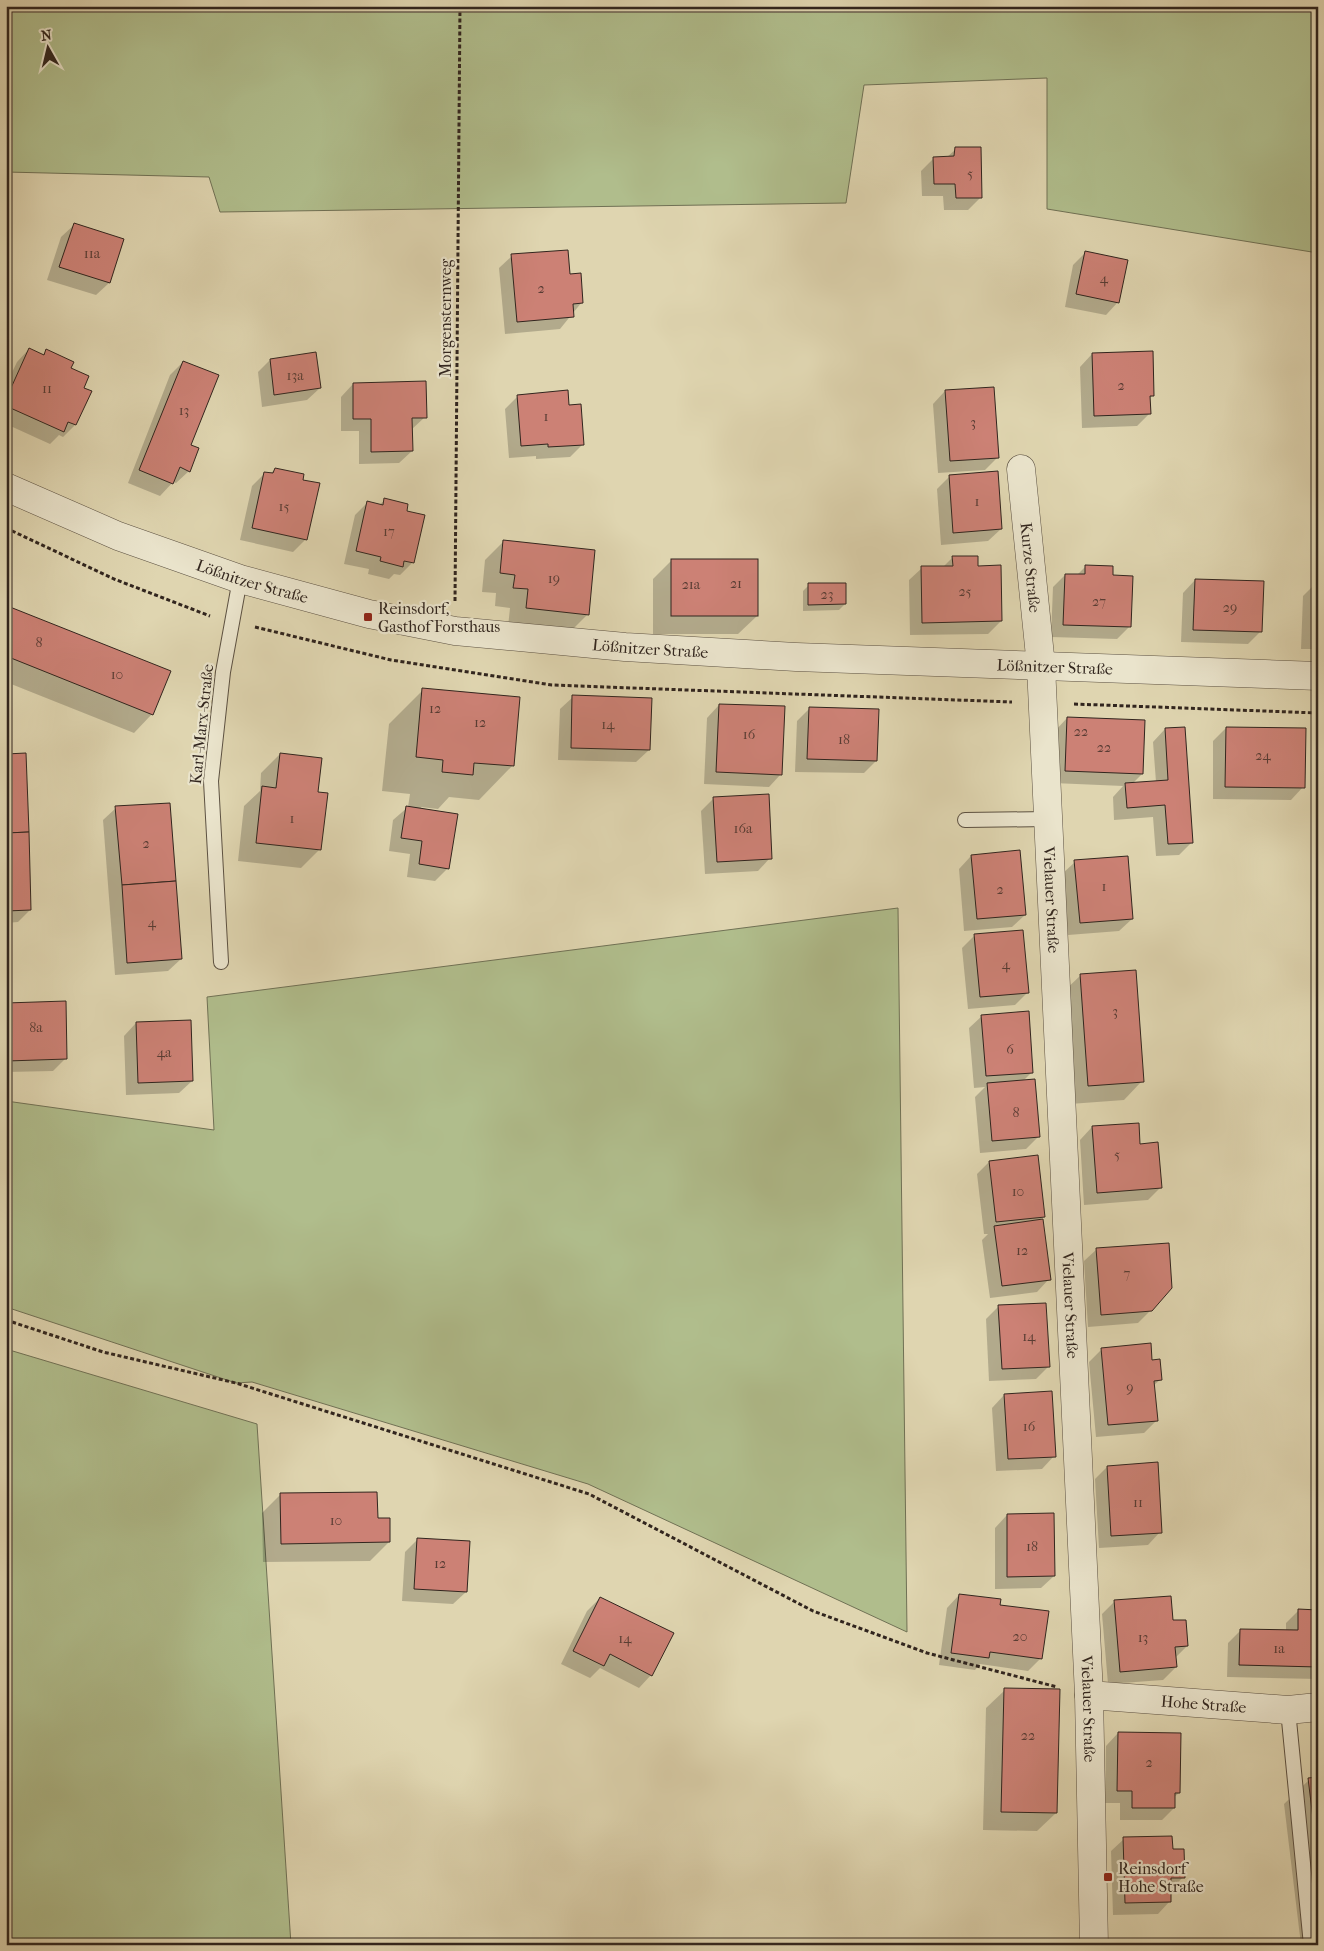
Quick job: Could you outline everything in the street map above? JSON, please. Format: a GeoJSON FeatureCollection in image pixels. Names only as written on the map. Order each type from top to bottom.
{"type":"FeatureCollection","features":[{"type":"Feature","properties":{"kind":"street","name":"Kurze Straße"},"geometry":{"type":"LineString","coordinates":[[1021,469],[1041,666]]}},
{"type":"Feature","properties":{"kind":"street","name":"Lößnitzer Straße"},"geometry":{"type":"LineString","coordinates":[[6,487],[118,536],[240,580],[369,614],[455,631],[635,648],[1318,676]]}},
{"type":"Feature","properties":{"kind":"street","name":"Vielauer Straße"},"geometry":{"type":"LineString","coordinates":[[1041,666],[1089,1695],[1094,1945]]}},
{"type":"Feature","properties":{"kind":"street","name":"Hohe Straße"},"geometry":{"type":"LineString","coordinates":[[1089,1695],[1288,1710],[1318,1707]]}},
{"type":"Feature","properties":{"kind":"lane","name":"Karl-Marx-Straße"},"geometry":{"type":"LineString","coordinates":[[222,962],[211,781],[223,672],[240,580]]}},
{"type":"Feature","properties":{"kind":"lane"},"geometry":{"type":"LineString","coordinates":[[965,820],[1048,819]]}},
{"type":"Feature","properties":{"kind":"lane"},"geometry":{"type":"LineString","coordinates":[[1288,1710],[1311,1945]]}},
{"type":"Feature","properties":{"kind":"path","name":"Morgensternweg"},"geometry":{"type":"LineString","coordinates":[[455,631],[460,6]]}},
{"type":"Feature","properties":{"kind":"path"},"geometry":{"type":"LineString","coordinates":[[6,1320],[103,1352],[236,1382],[589,1494],[814,1611],[926,1654],[1089,1695]]}},
{"type":"Feature","properties":{"kind":"green space"},"geometry":{"type":"Polygon","coordinates":[[[6,6],[1318,6],[1318,253],[1047,209],[1047,78],[864,85],[846,203],[220,212],[209,177],[6,172],[6,6]]]}},
{"type":"Feature","properties":{"kind":"green space"},"geometry":{"type":"Polygon","coordinates":[[[898,908],[907,1632],[588,1484],[252,1382],[236,1383],[6,1307],[6,1101],[214,1130],[207,997],[898,908]]]}},
{"type":"Feature","properties":{"kind":"green space"},"geometry":{"type":"Polygon","coordinates":[[[6,1349],[257,1424],[291,1945],[6,1945],[6,1349]]]}},
{"type":"Feature","properties":{"kind":"building"},"geometry":{"type":"Polygon","coordinates":[[[955,147],[981,147],[982,198],[956,198],[955,184],[934,184],[933,157],[954,156],[955,147]]]}},
{"type":"Feature","properties":{"kind":"building"},"geometry":{"type":"Polygon","coordinates":[[[74,223],[124,239],[110,283],[59,267],[74,223]]]}},
{"type":"Feature","properties":{"kind":"building"},"geometry":{"type":"Polygon","coordinates":[[[568,250],[570,274],[581,273],[583,303],[573,304],[574,317],[517,322],[511,254],[568,250]]]}},
{"type":"Feature","properties":{"kind":"building"},"geometry":{"type":"Polygon","coordinates":[[[1085,251],[1128,260],[1119,303],[1076,294],[1085,251]]]}},
{"type":"Feature","properties":{"kind":"building"},"geometry":{"type":"Polygon","coordinates":[[[29,348],[44,355],[46,349],[74,362],[71,368],[89,376],[84,388],[92,391],[76,425],[68,422],[64,432],[6,406],[6,399],[29,348]]]}},
{"type":"Feature","properties":{"kind":"building"},"geometry":{"type":"Polygon","coordinates":[[[1153,351],[1154,396],[1150,396],[1151,414],[1094,416],[1092,353],[1153,351]]]}},
{"type":"Feature","properties":{"kind":"building"},"geometry":{"type":"Polygon","coordinates":[[[316,352],[321,388],[274,395],[270,359],[316,352]]]}},
{"type":"Feature","properties":{"kind":"building"},"geometry":{"type":"Polygon","coordinates":[[[183,361],[219,375],[191,445],[199,448],[190,472],[180,467],[173,484],[139,470],[183,361]]]}},
{"type":"Feature","properties":{"kind":"building"},"geometry":{"type":"Polygon","coordinates":[[[426,381],[427,418],[412,418],[413,451],[371,452],[371,419],[353,419],[353,383],[426,381]]]}},
{"type":"Feature","properties":{"kind":"building"},"geometry":{"type":"Polygon","coordinates":[[[994,387],[999,458],[950,461],[945,390],[994,387]]]}},
{"type":"Feature","properties":{"kind":"building"},"geometry":{"type":"Polygon","coordinates":[[[568,390],[569,405],[581,404],[584,445],[548,447],[548,444],[521,446],[517,395],[568,390]]]}},
{"type":"Feature","properties":{"kind":"building"},"geometry":{"type":"Polygon","coordinates":[[[275,468],[304,474],[303,480],[320,483],[307,540],[252,528],[264,472],[273,473],[275,468]]]}},
{"type":"Feature","properties":{"kind":"building"},"geometry":{"type":"Polygon","coordinates":[[[998,471],[1002,529],[953,533],[949,475],[998,471]]]}},
{"type":"Feature","properties":{"kind":"building"},"geometry":{"type":"Polygon","coordinates":[[[384,498],[408,504],[407,511],[425,515],[414,563],[404,561],[403,567],[380,561],[381,557],[356,551],[367,501],[383,505],[384,498]]]}},
{"type":"Feature","properties":{"kind":"building"},"geometry":{"type":"Polygon","coordinates":[[[503,540],[595,550],[589,615],[526,608],[528,589],[513,588],[515,575],[500,573],[503,540]]]}},
{"type":"Feature","properties":{"kind":"building"},"geometry":{"type":"Polygon","coordinates":[[[952,556],[978,556],[978,566],[1001,565],[1002,621],[922,623],[921,566],[953,566],[952,556]]]}},
{"type":"Feature","properties":{"kind":"building"},"geometry":{"type":"Polygon","coordinates":[[[671,559],[758,559],[758,616],[671,616],[671,559]]]}},
{"type":"Feature","properties":{"kind":"building"},"geometry":{"type":"Polygon","coordinates":[[[1085,565],[1113,566],[1113,575],[1133,576],[1131,627],[1063,625],[1065,574],[1085,574],[1085,565]]]}},
{"type":"Feature","properties":{"kind":"building"},"geometry":{"type":"Polygon","coordinates":[[[1195,579],[1264,581],[1262,632],[1193,630],[1195,579]]]}},
{"type":"Feature","properties":{"kind":"building"},"geometry":{"type":"Polygon","coordinates":[[[1315,582],[1318,582],[1318,637],[1313,636],[1315,582]]]}},
{"type":"Feature","properties":{"kind":"building"},"geometry":{"type":"Polygon","coordinates":[[[808,583],[846,583],[846,604],[808,605],[808,583]]]}},
{"type":"Feature","properties":{"kind":"building"},"geometry":{"type":"Polygon","coordinates":[[[10,607],[171,671],[153,715],[6,656],[6,616],[10,607]]]}},
{"type":"Feature","properties":{"kind":"building"},"geometry":{"type":"Polygon","coordinates":[[[422,688],[520,697],[514,766],[474,763],[473,775],[442,772],[443,760],[416,757],[422,688]]]}},
{"type":"Feature","properties":{"kind":"building"},"geometry":{"type":"Polygon","coordinates":[[[572,695],[652,698],[650,750],[571,748],[572,695]]]}},
{"type":"Feature","properties":{"kind":"building"},"geometry":{"type":"Polygon","coordinates":[[[719,704],[785,706],[782,775],[716,772],[719,704]]]}},
{"type":"Feature","properties":{"kind":"building"},"geometry":{"type":"Polygon","coordinates":[[[809,707],[879,709],[877,761],[807,759],[809,707]]]}},
{"type":"Feature","properties":{"kind":"building"},"geometry":{"type":"Polygon","coordinates":[[[1067,717],[1145,720],[1143,774],[1065,771],[1067,717]]]}},
{"type":"Feature","properties":{"kind":"building"},"geometry":{"type":"Polygon","coordinates":[[[1185,727],[1193,843],[1168,844],[1165,805],[1127,808],[1125,783],[1168,780],[1165,728],[1185,727]]]}},
{"type":"Feature","properties":{"kind":"building"},"geometry":{"type":"Polygon","coordinates":[[[1226,727],[1306,728],[1305,788],[1225,787],[1226,727]]]}},
{"type":"Feature","properties":{"kind":"building"},"geometry":{"type":"Polygon","coordinates":[[[26,753],[29,832],[6,833],[6,754],[26,753]]]}},
{"type":"Feature","properties":{"kind":"building"},"geometry":{"type":"Polygon","coordinates":[[[280,753],[322,758],[318,792],[328,793],[321,850],[256,843],[262,786],[276,788],[280,753]]]}},
{"type":"Feature","properties":{"kind":"building"},"geometry":{"type":"Polygon","coordinates":[[[769,794],[772,859],[717,862],[713,797],[769,794]]]}},
{"type":"Feature","properties":{"kind":"building"},"geometry":{"type":"Polygon","coordinates":[[[170,803],[176,881],[122,885],[115,806],[170,803]]]}},
{"type":"Feature","properties":{"kind":"building"},"geometry":{"type":"Polygon","coordinates":[[[406,806],[458,814],[449,869],[419,864],[422,841],[401,838],[406,806]]]}},
{"type":"Feature","properties":{"kind":"building"},"geometry":{"type":"Polygon","coordinates":[[[29,832],[31,910],[6,911],[6,833],[29,832]]]}},
{"type":"Feature","properties":{"kind":"building"},"geometry":{"type":"Polygon","coordinates":[[[1020,850],[1026,915],[977,919],[971,855],[1020,850]]]}},
{"type":"Feature","properties":{"kind":"building"},"geometry":{"type":"Polygon","coordinates":[[[1128,856],[1133,919],[1080,923],[1074,860],[1128,856]]]}},
{"type":"Feature","properties":{"kind":"building"},"geometry":{"type":"Polygon","coordinates":[[[176,881],[182,959],[127,963],[122,885],[176,881]]]}},
{"type":"Feature","properties":{"kind":"building"},"geometry":{"type":"Polygon","coordinates":[[[1023,930],[1029,993],[980,997],[974,934],[1023,930]]]}},
{"type":"Feature","properties":{"kind":"building"},"geometry":{"type":"Polygon","coordinates":[[[1136,970],[1144,1082],[1088,1086],[1080,974],[1136,970]]]}},
{"type":"Feature","properties":{"kind":"building"},"geometry":{"type":"Polygon","coordinates":[[[66,1001],[67,1059],[7,1061],[6,1003],[66,1001]]]}},
{"type":"Feature","properties":{"kind":"building"},"geometry":{"type":"Polygon","coordinates":[[[1029,1011],[1033,1073],[986,1076],[981,1015],[1029,1011]]]}},
{"type":"Feature","properties":{"kind":"building"},"geometry":{"type":"Polygon","coordinates":[[[191,1020],[193,1081],[138,1083],[136,1022],[191,1020]]]}},
{"type":"Feature","properties":{"kind":"building"},"geometry":{"type":"Polygon","coordinates":[[[1035,1079],[1040,1137],[992,1141],[987,1083],[1035,1079]]]}},
{"type":"Feature","properties":{"kind":"building"},"geometry":{"type":"Polygon","coordinates":[[[1139,1123],[1140,1144],[1158,1142],[1162,1188],[1097,1193],[1092,1126],[1139,1123]]]}},
{"type":"Feature","properties":{"kind":"building"},"geometry":{"type":"Polygon","coordinates":[[[1038,1155],[1045,1217],[996,1222],[989,1161],[1038,1155]]]}},
{"type":"Feature","properties":{"kind":"building"},"geometry":{"type":"Polygon","coordinates":[[[1043,1219],[1051,1280],[1002,1286],[994,1226],[1043,1219]]]}},
{"type":"Feature","properties":{"kind":"building"},"geometry":{"type":"Polygon","coordinates":[[[1169,1243],[1172,1288],[1152,1311],[1101,1315],[1096,1248],[1169,1243]]]}},
{"type":"Feature","properties":{"kind":"building"},"geometry":{"type":"Polygon","coordinates":[[[1046,1303],[1050,1367],[1002,1369],[998,1305],[1046,1303]]]}},
{"type":"Feature","properties":{"kind":"building"},"geometry":{"type":"Polygon","coordinates":[[[1151,1343],[1152,1360],[1160,1359],[1162,1380],[1154,1381],[1158,1421],[1108,1425],[1101,1348],[1151,1343]]]}},
{"type":"Feature","properties":{"kind":"building"},"geometry":{"type":"Polygon","coordinates":[[[1052,1391],[1056,1457],[1008,1459],[1004,1394],[1052,1391]]]}},
{"type":"Feature","properties":{"kind":"building"},"geometry":{"type":"Polygon","coordinates":[[[1158,1462],[1162,1533],[1111,1536],[1107,1466],[1158,1462]]]}},
{"type":"Feature","properties":{"kind":"building"},"geometry":{"type":"Polygon","coordinates":[[[377,1492],[378,1518],[390,1518],[390,1542],[281,1544],[280,1493],[377,1492]]]}},
{"type":"Feature","properties":{"kind":"building"},"geometry":{"type":"Polygon","coordinates":[[[1054,1513],[1055,1576],[1007,1577],[1007,1514],[1054,1513]]]}},
{"type":"Feature","properties":{"kind":"building"},"geometry":{"type":"Polygon","coordinates":[[[417,1538],[470,1541],[467,1592],[414,1589],[417,1538]]]}},
{"type":"Feature","properties":{"kind":"building"},"geometry":{"type":"Polygon","coordinates":[[[959,1594],[1001,1599],[1000,1605],[1049,1611],[1042,1659],[990,1652],[989,1658],[951,1653],[959,1594]]]}},
{"type":"Feature","properties":{"kind":"building"},"geometry":{"type":"Polygon","coordinates":[[[1171,1596],[1173,1620],[1186,1620],[1188,1646],[1175,1647],[1177,1667],[1120,1672],[1114,1600],[1171,1596]]]}},
{"type":"Feature","properties":{"kind":"building"},"geometry":{"type":"Polygon","coordinates":[[[600,1597],[674,1633],[652,1676],[610,1654],[604,1666],[573,1651],[600,1597]]]}},
{"type":"Feature","properties":{"kind":"building"},"geometry":{"type":"Polygon","coordinates":[[[1298,1609],[1318,1610],[1318,1667],[1239,1665],[1240,1629],[1298,1630],[1298,1609]]]}},
{"type":"Feature","properties":{"kind":"building"},"geometry":{"type":"Polygon","coordinates":[[[1004,1688],[1060,1689],[1057,1813],[1001,1812],[1004,1688]]]}},
{"type":"Feature","properties":{"kind":"building"},"geometry":{"type":"Polygon","coordinates":[[[1118,1732],[1181,1733],[1180,1793],[1175,1793],[1175,1808],[1132,1808],[1132,1791],[1117,1791],[1118,1732]]]}},
{"type":"Feature","properties":{"kind":"building"},"geometry":{"type":"Polygon","coordinates":[[[1318,1777],[1318,1860],[1308,1778],[1318,1777]]]}},
{"type":"Feature","properties":{"kind":"building"},"geometry":{"type":"Polygon","coordinates":[[[1172,1836],[1173,1849],[1184,1849],[1185,1878],[1171,1878],[1171,1902],[1125,1903],[1123,1837],[1172,1836]]]}},
{"type":"Feature","properties":{"kind":"place","name":"Reinsdorf, Gasthof Forsthaus"},"geometry":{"type":"Point","coordinates":[368,617]}},
{"type":"Feature","properties":{"kind":"place","name":"Reinsdorf Hohe Straße"},"geometry":{"type":"Point","coordinates":[1108,1877]}}]}
